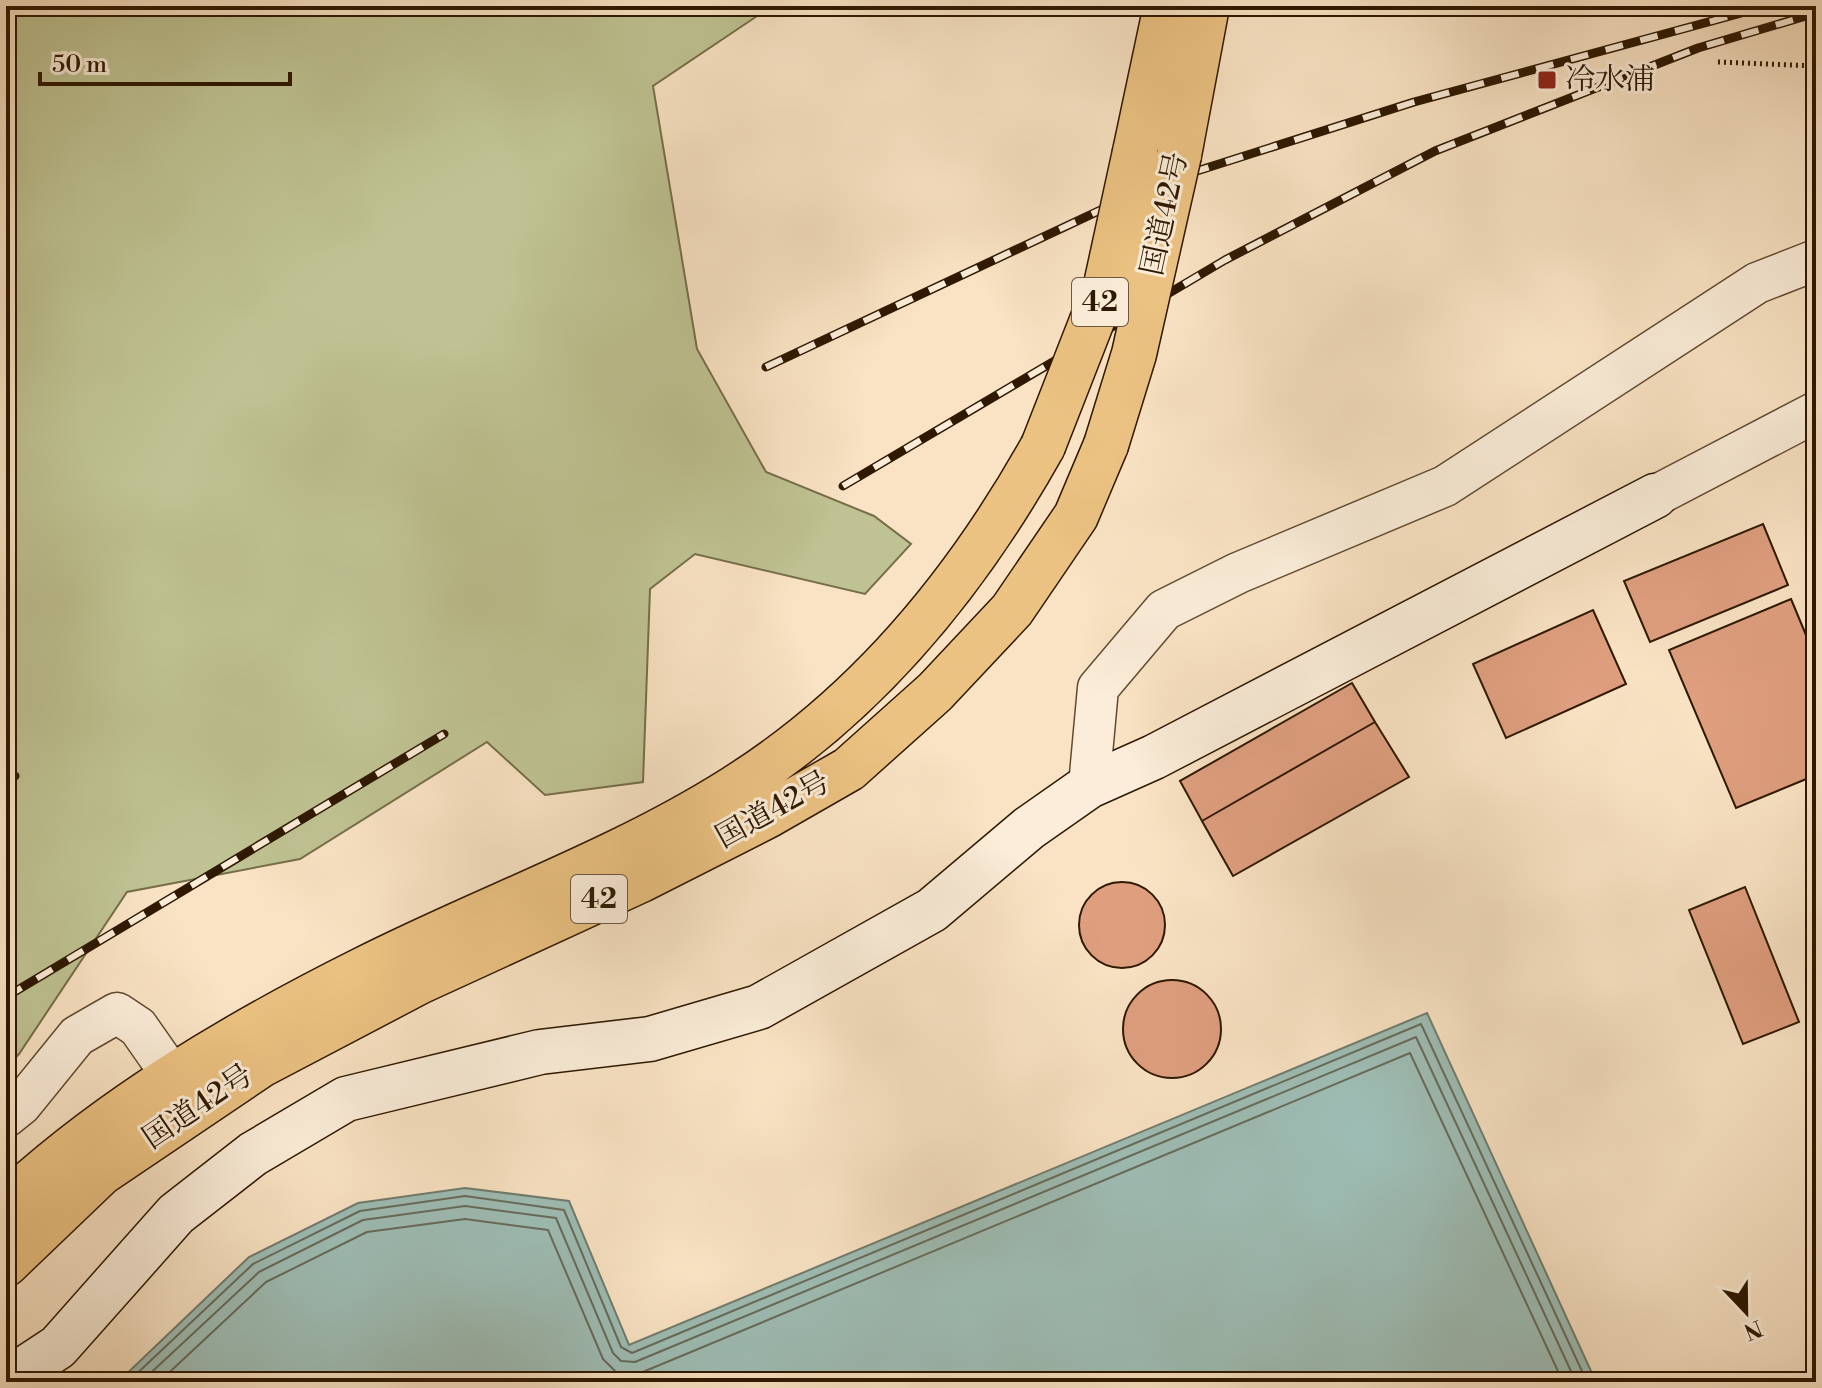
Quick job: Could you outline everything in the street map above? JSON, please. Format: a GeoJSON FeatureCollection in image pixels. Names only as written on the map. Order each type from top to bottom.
{"type":"FeatureCollection","features":[{"type":"Feature","properties":{"kind":"highway","name":"国道42号"},"geometry":{"type":"LineString","coordinates":[[6,1204],[52,1161],[173,1077],[246,1032],[362,969],[677,821],[735,788],[855,694],[914,636],[1002,520],[1043,446],[1106,285],[1166,6]]}},
{"type":"Feature","properties":{"kind":"highway","name":"国道42号"},"geometry":{"type":"LineString","coordinates":[[6,1264],[101,1173],[261,1065],[419,982],[697,852],[849,769],[935,692],[1012,610],[1076,516],[1106,445],[1134,354],[1179,155],[1207,6]]}},
{"type":"Feature","properties":{"kind":"highway","name":"国道42号"},"geometry":{"type":"LineString","coordinates":[[1198,64],[1232,6]]}},
{"type":"Feature","properties":{"kind":"street"},"geometry":{"type":"LineString","coordinates":[[1089,786],[1098,688],[1164,610],[1238,573],[1445,486],[1757,283],[1816,260]]}},
{"type":"Feature","properties":{"kind":"street"},"geometry":{"type":"LineString","coordinates":[[6,1381],[58,1347],[176,1214],[253,1154],[346,1099],[540,1052],[650,1039],[759,1007],[932,910],[1029,828],[1089,786],[1154,757],[1816,412]]}},
{"type":"Feature","properties":{"kind":"street"},"geometry":{"type":"LineString","coordinates":[[6,1117],[21,1105],[77,1036],[117,1013],[138,1027],[173,1077]]}},
{"type":"Feature","properties":{"kind":"path"},"geometry":{"type":"LineString","coordinates":[[1718,62],[1816,66]]}},
{"type":"Feature","properties":{"kind":"green space"},"geometry":{"type":"Polygon","coordinates":[[[6,6],[772,6],[653,86],[697,349],[766,472],[874,516],[911,544],[865,594],[695,554],[650,589],[643,782],[545,795],[487,742],[300,859],[127,892],[19,1054],[6,1067],[6,6]]]}},
{"type":"Feature","properties":{"kind":"water"},"geometry":{"type":"Polygon","coordinates":[[[1427,1013],[1596,1382],[118,1382],[249,1257],[358,1203],[465,1188],[569,1201],[629,1345],[1427,1013]]]}},
{"type":"Feature","properties":{"kind":"building"},"geometry":{"type":"Polygon","coordinates":[[[1763,524],[1788,585],[1650,642],[1624,581],[1763,524]]]}},
{"type":"Feature","properties":{"kind":"building"},"geometry":{"type":"Polygon","coordinates":[[[1791,599],[1816,659],[1816,775],[1736,808],[1669,650],[1791,599]]]}},
{"type":"Feature","properties":{"kind":"building"},"geometry":{"type":"Polygon","coordinates":[[[1593,610],[1626,684],[1506,738],[1473,664],[1593,610]]]}},
{"type":"Feature","properties":{"kind":"building"},"geometry":{"type":"Polygon","coordinates":[[[1352,683],[1375,722],[1202,821],[1180,781],[1352,683]]]}},
{"type":"Feature","properties":{"kind":"building"},"geometry":{"type":"Polygon","coordinates":[[[1375,722],[1409,777],[1233,876],[1202,821],[1375,722]]]}},
{"type":"Feature","properties":{"kind":"building"},"geometry":{"type":"Polygon","coordinates":[[[1122,882],[1138,886],[1152,895],[1161,909],[1165,925],[1161,941],[1152,955],[1138,964],[1122,968],[1106,964],[1092,955],[1083,941],[1079,925],[1083,909],[1092,895],[1106,886],[1122,882]]]}},
{"type":"Feature","properties":{"kind":"building"},"geometry":{"type":"Polygon","coordinates":[[[1745,887],[1799,1022],[1743,1044],[1689,910],[1745,887]]]}},
{"type":"Feature","properties":{"kind":"building"},"geometry":{"type":"Polygon","coordinates":[[[1172,980],[1191,984],[1207,994],[1217,1010],[1221,1029],[1217,1048],[1207,1064],[1191,1074],[1172,1078],[1153,1074],[1137,1064],[1127,1048],[1123,1029],[1127,1010],[1137,994],[1153,984],[1172,980]]]}},
{"type":"Feature","properties":{"kind":"railway"},"geometry":{"type":"LineString","coordinates":[[766,367],[1156,184],[1414,102],[1767,6]]}},
{"type":"Feature","properties":{"kind":"railway"},"geometry":{"type":"LineString","coordinates":[[843,486],[1225,260],[1435,151],[1698,48],[1816,13]]}},
{"type":"Feature","properties":{"kind":"railway"},"geometry":{"type":"LineString","coordinates":[[6,997],[444,734]]}},
{"type":"Feature","properties":{"kind":"railway"},"geometry":{"type":"LineString","coordinates":[[6,781],[15,776]]}},
{"type":"Feature","properties":{"kind":"place","name":"冷水浦"},"geometry":{"type":"Point","coordinates":[1547,80]}}]}
